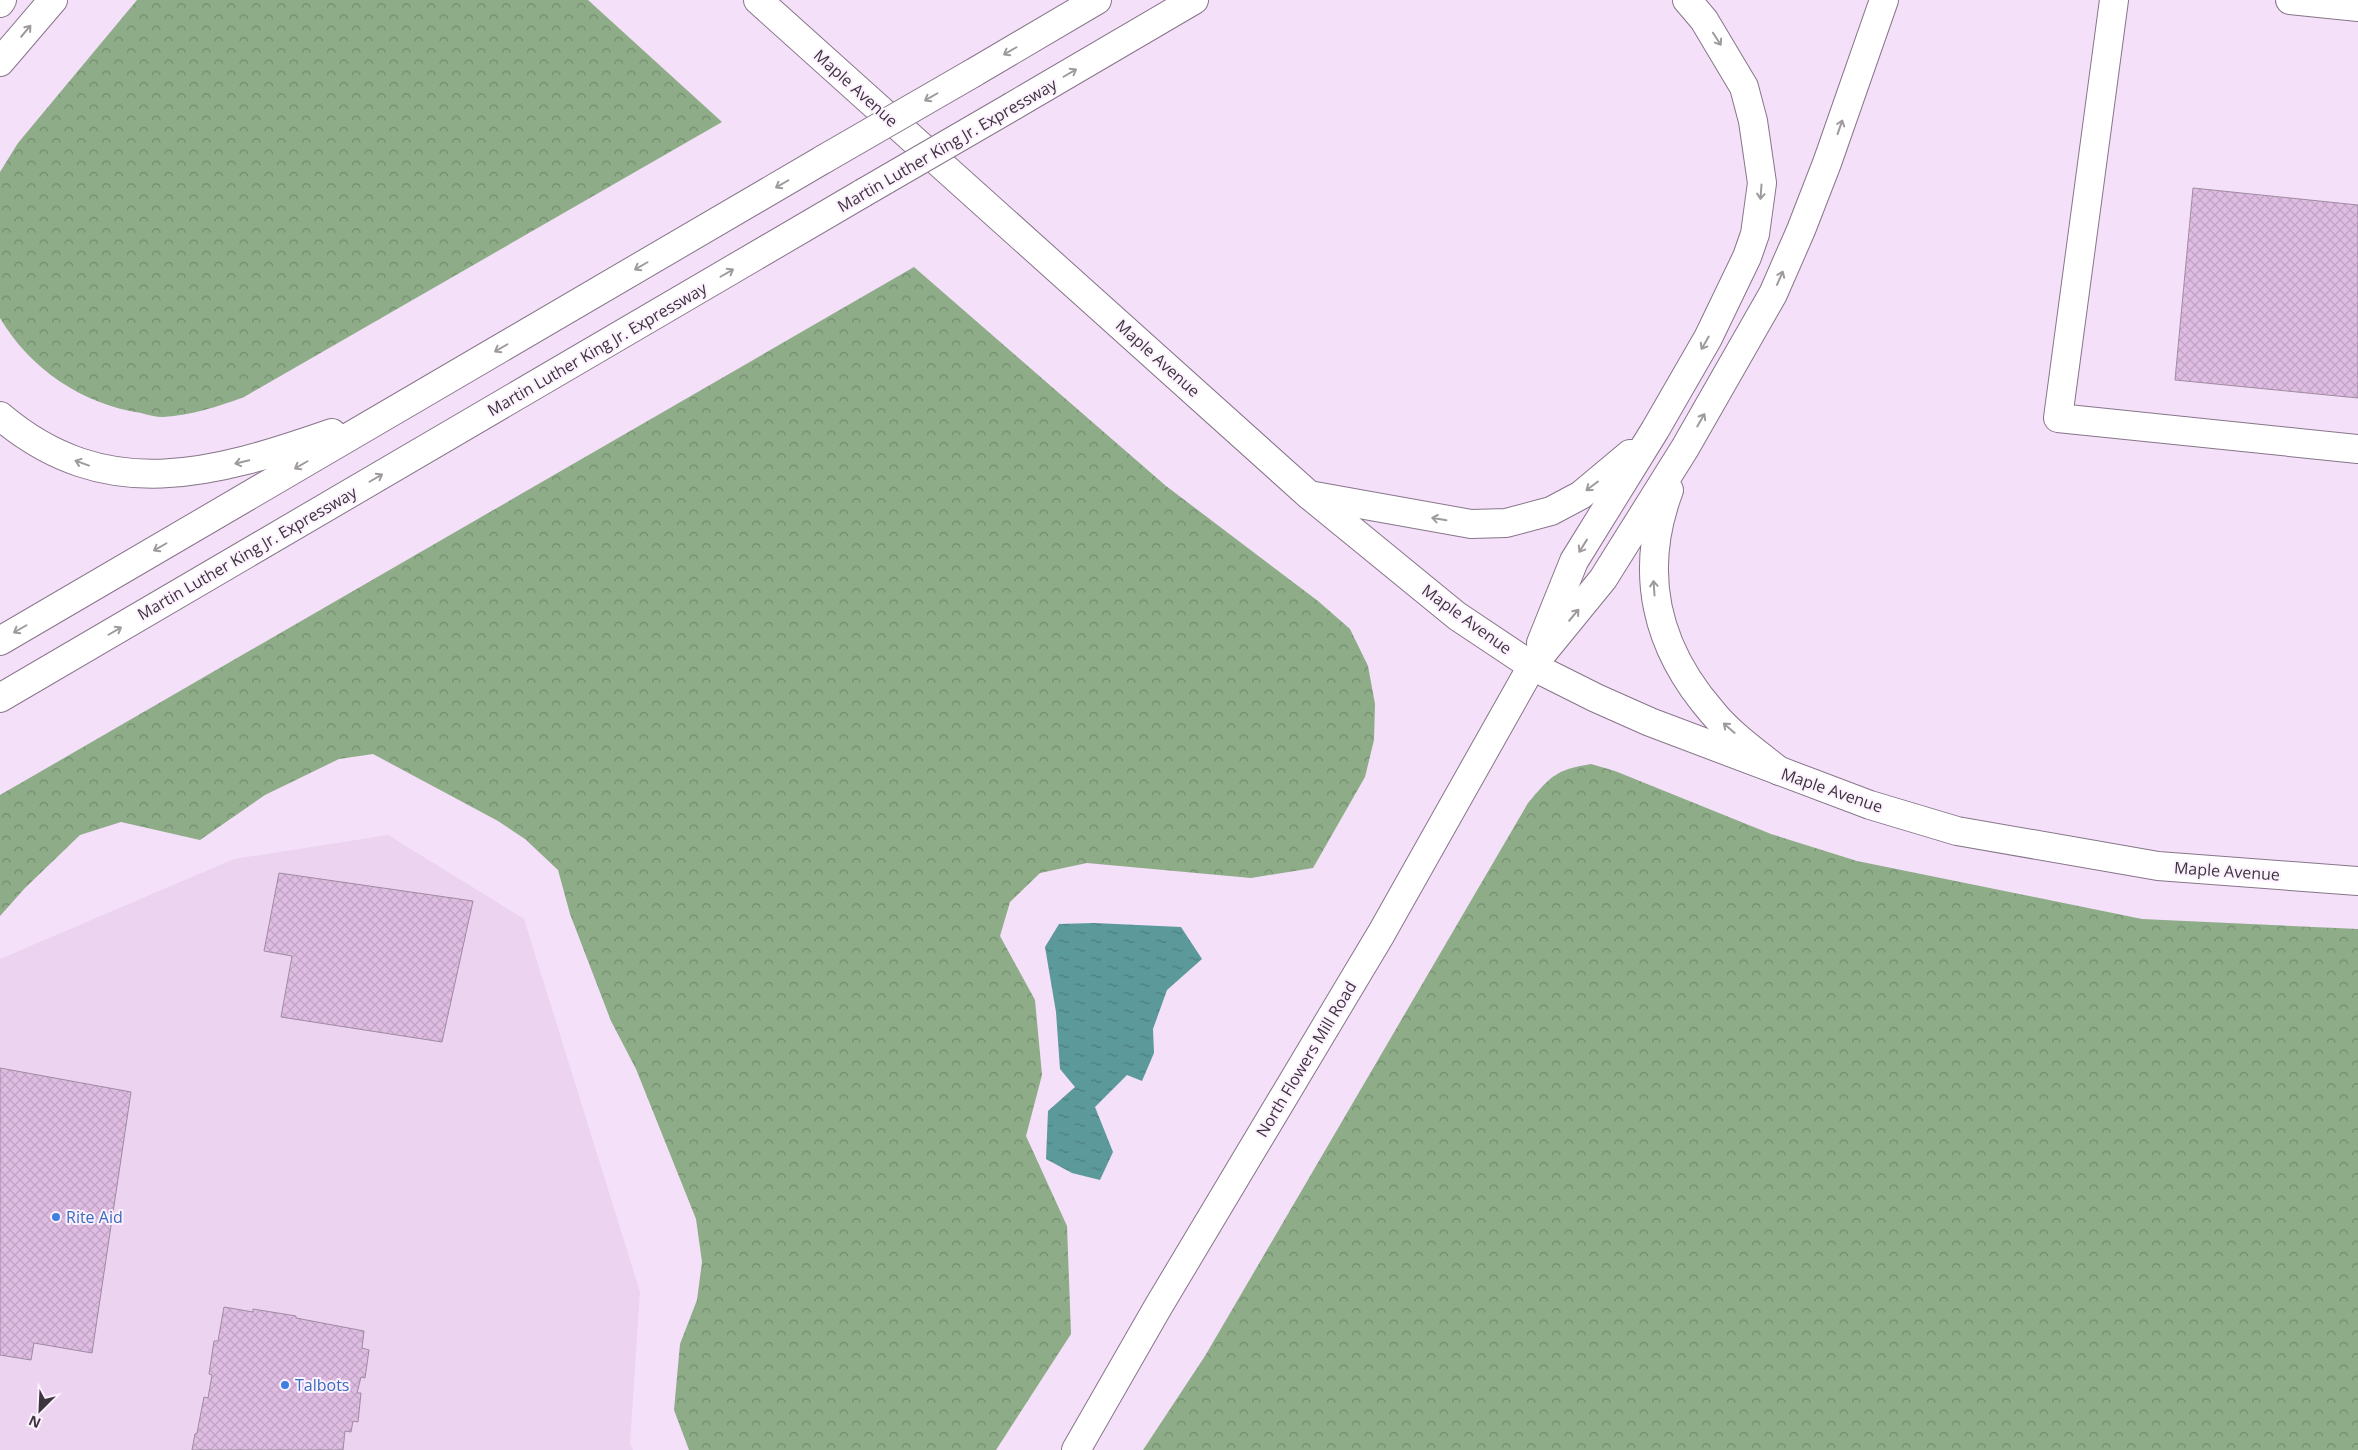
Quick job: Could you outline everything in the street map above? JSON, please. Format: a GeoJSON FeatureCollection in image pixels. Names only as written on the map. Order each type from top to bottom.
{"type":"FeatureCollection","features":[{"type":"Feature","properties":{"kind":"main road"},"geometry":{"type":"LineString","coordinates":[[0,62],[53,0]]}},
{"type":"Feature","properties":{"kind":"main road","name":"Maple Avenue"},"geometry":{"type":"LineString","coordinates":[[758,0],[1309,495],[1457,616],[1532,666],[1650,722],[1779,772],[1958,832],[2158,866],[2358,881]]}},
{"type":"Feature","properties":{"kind":"main road"},"geometry":{"type":"LineString","coordinates":[[0,641],[1097,0]]}},
{"type":"Feature","properties":{"kind":"main road","name":"Martin Luther King Jr. Expressway"},"geometry":{"type":"LineString","coordinates":[[0,698],[1194,0]]}},
{"type":"Feature","properties":{"kind":"main road"},"geometry":{"type":"LineString","coordinates":[[1163,18],[1214,0]]}},
{"type":"Feature","properties":{"kind":"main road"},"geometry":{"type":"LineString","coordinates":[[1532,666],[1574,560],[1655,430],[1708,338],[1730,296],[1753,242],[1760,210],[1762,183],[1753,121],[1744,87],[1709,26],[1687,0]]}},
{"type":"Feature","properties":{"kind":"main road"},"geometry":{"type":"LineString","coordinates":[[1532,666],[1603,579],[1685,448],[1773,294],[1827,163],[1884,0]]}},
{"type":"Feature","properties":{"kind":"main road"},"geometry":{"type":"LineString","coordinates":[[2114,0],[2058,418],[2358,449]]}},
{"type":"Feature","properties":{"kind":"main road"},"geometry":{"type":"LineString","coordinates":[[2290,0],[2358,7]]}},
{"type":"Feature","properties":{"kind":"main road"},"geometry":{"type":"LineString","coordinates":[[0,416],[21,434],[53,452],[88,466],[119,472],[154,474],[190,472],[225,467],[263,457],[388,414]]}},
{"type":"Feature","properties":{"kind":"main road"},"geometry":{"type":"LineString","coordinates":[[1309,495],[1471,524],[1506,523],[1551,511],[1581,494],[1613,470],[1655,430]]}},
{"type":"Feature","properties":{"kind":"main road"},"geometry":{"type":"LineString","coordinates":[[1685,448],[1663,508],[1654,550],[1654,591],[1662,630],[1683,675],[1714,715],[1779,772]]}},
{"type":"Feature","properties":{"kind":"main road","name":"North Flowers Mill Road"},"geometry":{"type":"LineString","coordinates":[[1076,1450],[1163,1299],[1381,934],[1532,666]]}},
{"type":"Feature","properties":{"kind":"shaded area"},"geometry":{"type":"Polygon","coordinates":[[[388,835],[524,919],[640,1292],[630,1443],[633,1450],[0,1450],[0,959],[234,859],[388,835]]]}},
{"type":"Feature","properties":{"kind":"green space"},"geometry":{"type":"Polygon","coordinates":[[[137,0],[588,0],[722,122],[244,397],[194,412],[174,416],[152,416],[98,402],[60,381],[26,353],[0,318],[0,172],[18,143],[137,0]]]}},
{"type":"Feature","properties":{"kind":"green space"},"geometry":{"type":"Polygon","coordinates":[[[914,267],[1166,486],[1318,601],[1350,629],[1368,666],[1375,704],[1374,740],[1365,777],[1313,868],[1251,878],[1087,863],[1040,873],[1010,902],[1000,936],[1035,1000],[1042,1075],[1026,1136],[1067,1226],[1071,1334],[996,1450],[689,1450],[674,1410],[680,1344],[697,1300],[702,1262],[696,1219],[636,1069],[611,1021],[570,914],[558,870],[525,839],[498,821],[373,754],[339,759],[265,795],[200,840],[121,822],[80,835],[25,888],[0,916],[0,795],[914,267]]]}},
{"type":"Feature","properties":{"kind":"green space"},"geometry":{"type":"Polygon","coordinates":[[[1591,764],[1615,771],[1771,834],[1857,861],[2142,919],[2358,929],[2358,1450],[1143,1450],[1205,1356],[1528,803],[1542,786],[1561,772],[1591,764]]]}},
{"type":"Feature","properties":{"kind":"water"},"geometry":{"type":"Polygon","coordinates":[[[1094,923],[1181,927],[1202,959],[1167,990],[1153,1029],[1154,1053],[1142,1081],[1127,1075],[1095,1107],[1113,1152],[1100,1180],[1072,1173],[1046,1159],[1048,1111],[1075,1087],[1060,1069],[1056,1012],[1045,947],[1059,924],[1094,923]]]}},
{"type":"Feature","properties":{"kind":"building"},"geometry":{"type":"Polygon","coordinates":[[[2193,188],[2358,205],[2358,398],[2175,380],[2193,188]]]}},
{"type":"Feature","properties":{"kind":"building"},"geometry":{"type":"Polygon","coordinates":[[[279,873],[473,901],[442,1042],[281,1017],[292,956],[264,951],[279,873]]]}},
{"type":"Feature","properties":{"kind":"building","name":"Rite Aid"},"geometry":{"type":"Polygon","coordinates":[[[0,1068],[131,1092],[92,1353],[34,1343],[31,1360],[0,1355],[0,1068]]]}},
{"type":"Feature","properties":{"kind":"building","name":"Talbots"},"geometry":{"type":"Polygon","coordinates":[[[224,1307],[253,1312],[253,1309],[296,1316],[296,1318],[364,1331],[362,1348],[369,1350],[365,1378],[361,1377],[357,1393],[361,1393],[358,1422],[353,1421],[351,1432],[345,1431],[343,1450],[192,1450],[204,1397],[208,1398],[212,1375],[209,1374],[214,1341],[218,1341],[224,1307]]]}},
{"type":"Feature","properties":{"kind":"place","name":"Rite Aid"},"geometry":{"type":"Point","coordinates":[56,1217]}},
{"type":"Feature","properties":{"kind":"place","name":"Talbots"},"geometry":{"type":"Point","coordinates":[285,1385]}}]}
